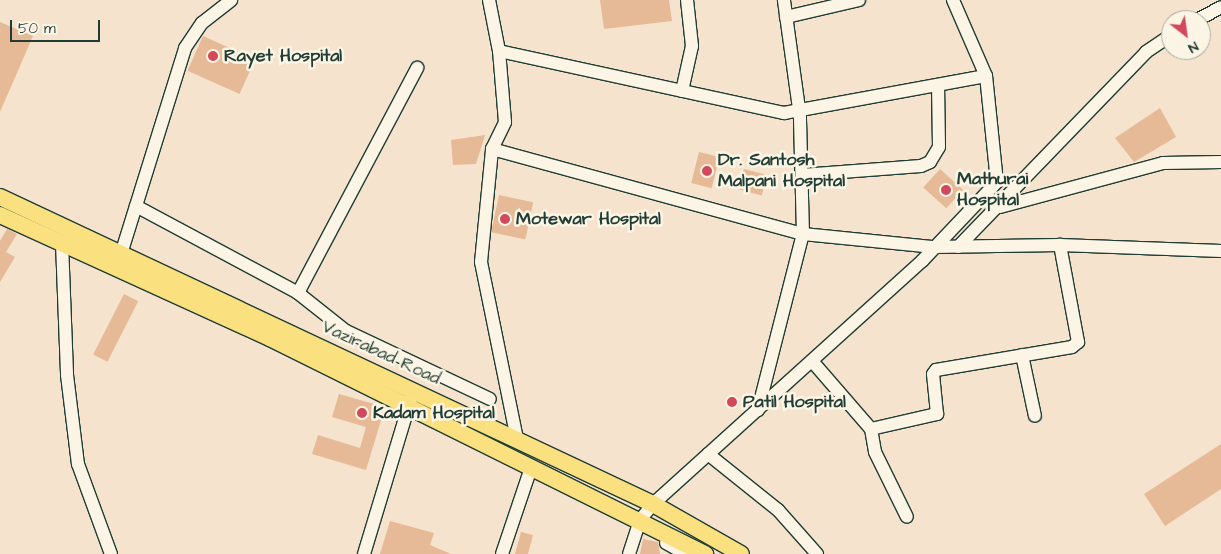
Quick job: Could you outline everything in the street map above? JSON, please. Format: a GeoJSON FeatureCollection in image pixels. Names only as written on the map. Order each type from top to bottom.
{"type":"FeatureCollection","features":[{"type":"Feature","properties":{"kind":"main road","name":"Vazirabad Road"},"geometry":{"type":"LineString","coordinates":[[0,196],[653,504],[741,554]]}},
{"type":"Feature","properties":{"kind":"main road","name":"Vazirabad Road"},"geometry":{"type":"LineString","coordinates":[[0,214],[270,338],[581,493],[639,524],[705,554]]}},
{"type":"Feature","properties":{"kind":"main road"},"geometry":{"type":"LineString","coordinates":[[581,493],[590,474]]}},
{"type":"Feature","properties":{"kind":"street"},"geometry":{"type":"LineString","coordinates":[[121,254],[185,48],[202,23],[231,0]]}},
{"type":"Feature","properties":{"kind":"street"},"geometry":{"type":"LineString","coordinates":[[489,0],[499,52],[505,122],[492,149],[481,262],[517,439]]}},
{"type":"Feature","properties":{"kind":"street"},"geometry":{"type":"LineString","coordinates":[[682,91],[692,46],[687,0]]}},
{"type":"Feature","properties":{"kind":"street"},"geometry":{"type":"LineString","coordinates":[[758,410],[803,234],[800,110],[784,0]]}},
{"type":"Feature","properties":{"kind":"street"},"geometry":{"type":"LineString","coordinates":[[786,17],[859,0]]}},
{"type":"Feature","properties":{"kind":"street"},"geometry":{"type":"LineString","coordinates":[[629,554],[639,524],[653,504],[934,247],[997,182],[986,76],[953,0]]}},
{"type":"Feature","properties":{"kind":"street"},"geometry":{"type":"LineString","coordinates":[[958,247],[1000,207],[1146,52],[1161,42]]}},
{"type":"Feature","properties":{"kind":"street"},"geometry":{"type":"LineString","coordinates":[[499,52],[784,113],[986,76]]}},
{"type":"Feature","properties":{"kind":"street"},"geometry":{"type":"LineString","coordinates":[[298,294],[417,68]]}},
{"type":"Feature","properties":{"kind":"street"},"geometry":{"type":"LineString","coordinates":[[802,175],[921,166],[930,162],[939,147],[938,85]]}},
{"type":"Feature","properties":{"kind":"street"},"geometry":{"type":"LineString","coordinates":[[492,149],[803,234],[934,247],[1060,245],[1221,251]]}},
{"type":"Feature","properties":{"kind":"street"},"geometry":{"type":"LineString","coordinates":[[1000,207],[1158,164],[1221,162]]}},
{"type":"Feature","properties":{"kind":"street"},"geometry":{"type":"LineString","coordinates":[[136,206],[298,294],[346,331],[490,399]]}},
{"type":"Feature","properties":{"kind":"street"},"geometry":{"type":"LineString","coordinates":[[62,243],[67,375],[78,464],[111,554]]}},
{"type":"Feature","properties":{"kind":"street"},"geometry":{"type":"LineString","coordinates":[[871,428],[937,414],[933,374],[936,370],[1072,346],[1079,339],[1060,245]]}},
{"type":"Feature","properties":{"kind":"street"},"geometry":{"type":"LineString","coordinates":[[1022,355],[1035,416]]}},
{"type":"Feature","properties":{"kind":"street"},"geometry":{"type":"LineString","coordinates":[[812,360],[871,428],[876,455],[907,517]]}},
{"type":"Feature","properties":{"kind":"street"},"geometry":{"type":"LineString","coordinates":[[364,554],[414,391]]}},
{"type":"Feature","properties":{"kind":"street"},"geometry":{"type":"LineString","coordinates":[[708,454],[778,510],[817,554]]}},
{"type":"Feature","properties":{"kind":"street"},"geometry":{"type":"LineString","coordinates":[[502,554],[531,468]]}},
{"type":"Feature","properties":{"kind":"street"},"geometry":{"type":"LineString","coordinates":[[639,524],[686,554]]}},
{"type":"Feature","properties":{"kind":"building"},"geometry":{"type":"Polygon","coordinates":[[[600,0],[669,0],[672,21],[604,29],[600,0]]]}},
{"type":"Feature","properties":{"kind":"building"},"geometry":{"type":"Polygon","coordinates":[[[0,22],[33,36],[0,112],[0,22]]]}},
{"type":"Feature","properties":{"kind":"building"},"geometry":{"type":"Polygon","coordinates":[[[203,36],[255,59],[240,94],[188,71],[203,36]]]}},
{"type":"Feature","properties":{"kind":"building"},"geometry":{"type":"Polygon","coordinates":[[[1160,108],[1176,137],[1134,162],[1115,138],[1160,108]]]}},
{"type":"Feature","properties":{"kind":"building"},"geometry":{"type":"Polygon","coordinates":[[[485,135],[476,164],[453,165],[451,140],[485,135]]]}},
{"type":"Feature","properties":{"kind":"building"},"geometry":{"type":"Polygon","coordinates":[[[699,152],[719,157],[712,188],[691,183],[699,152]]]}},
{"type":"Feature","properties":{"kind":"building"},"geometry":{"type":"Polygon","coordinates":[[[744,169],[767,175],[762,195],[739,189],[744,169]]]}},
{"type":"Feature","properties":{"kind":"building"},"geometry":{"type":"Polygon","coordinates":[[[940,169],[963,190],[946,208],[923,188],[940,169]]]}},
{"type":"Feature","properties":{"kind":"building"},"geometry":{"type":"Polygon","coordinates":[[[499,195],[533,202],[525,239],[491,232],[499,195]]]}},
{"type":"Feature","properties":{"kind":"building"},"geometry":{"type":"Polygon","coordinates":[[[7,229],[17,234],[6,252],[15,257],[0,282],[0,241],[7,229]]]}},
{"type":"Feature","properties":{"kind":"building"},"geometry":{"type":"Polygon","coordinates":[[[124,294],[138,301],[107,362],[93,355],[124,294]]]}},
{"type":"Feature","properties":{"kind":"building"},"geometry":{"type":"Polygon","coordinates":[[[339,394],[385,407],[366,470],[312,454],[318,435],[360,448],[366,427],[332,417],[339,394]]]}},
{"type":"Feature","properties":{"kind":"building"},"geometry":{"type":"Polygon","coordinates":[[[1221,444],[1221,489],[1165,526],[1144,494],[1221,444]]]}},
{"type":"Feature","properties":{"kind":"building"},"geometry":{"type":"Polygon","coordinates":[[[390,521],[434,533],[430,545],[451,554],[380,554],[390,521]]]}},
{"type":"Feature","properties":{"kind":"building"},"geometry":{"type":"Polygon","coordinates":[[[521,532],[533,535],[528,554],[515,554],[521,532]]]}},
{"type":"Feature","properties":{"kind":"building"},"geometry":{"type":"Polygon","coordinates":[[[643,539],[658,542],[660,554],[640,554],[643,539]]]}},
{"type":"Feature","properties":{"kind":"place","name":"Rayet Hospital"},"geometry":{"type":"Point","coordinates":[213,56]}},
{"type":"Feature","properties":{"kind":"place","name":"Dr. Santosh Malpani Hospital"},"geometry":{"type":"Point","coordinates":[707,171]}},
{"type":"Feature","properties":{"kind":"place","name":"Mathurai Hospital"},"geometry":{"type":"Point","coordinates":[946,190]}},
{"type":"Feature","properties":{"kind":"place","name":"Motewar Hospital"},"geometry":{"type":"Point","coordinates":[505,219]}},
{"type":"Feature","properties":{"kind":"place","name":"Patil Hospital"},"geometry":{"type":"Point","coordinates":[732,402]}},
{"type":"Feature","properties":{"kind":"place","name":"Kadam Hospital"},"geometry":{"type":"Point","coordinates":[362,413]}}]}
